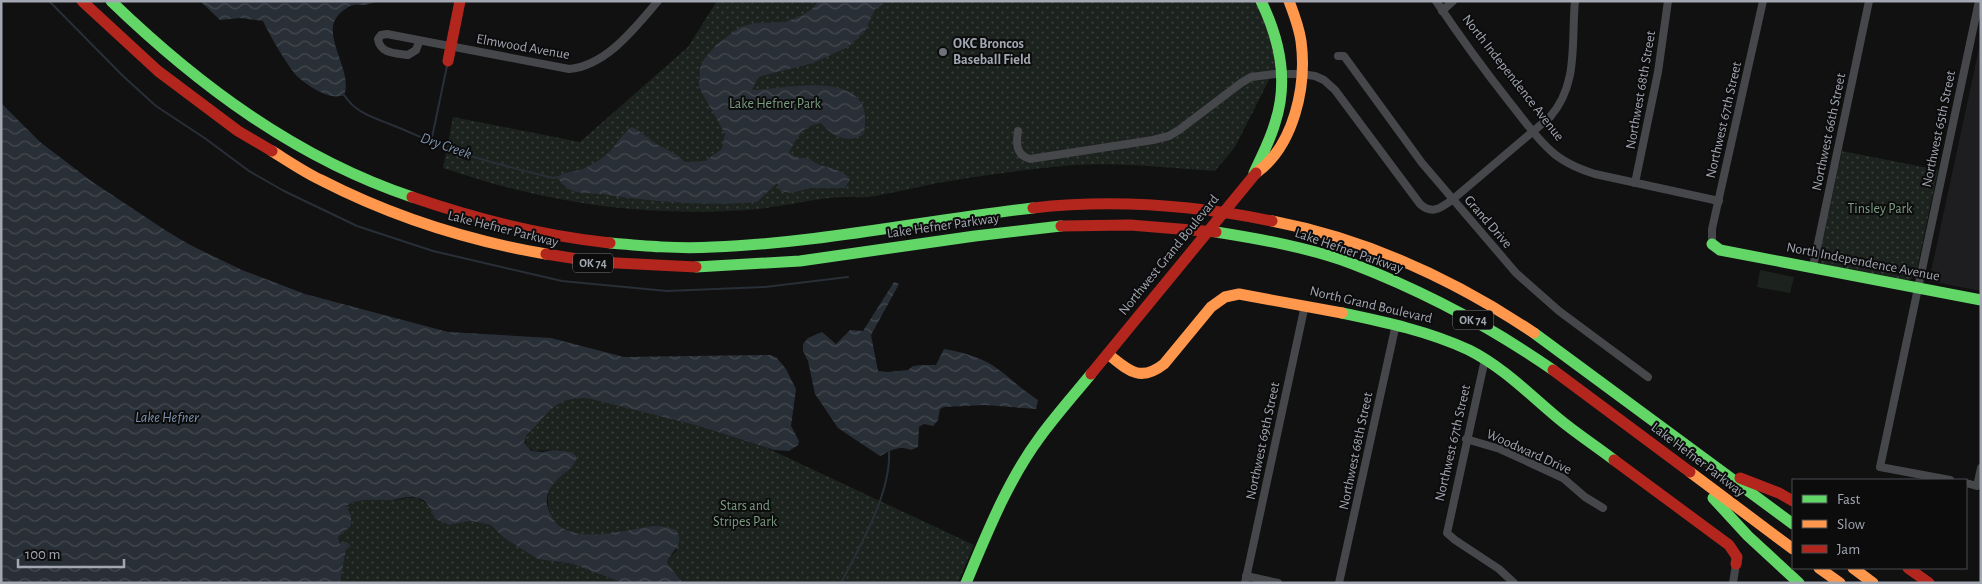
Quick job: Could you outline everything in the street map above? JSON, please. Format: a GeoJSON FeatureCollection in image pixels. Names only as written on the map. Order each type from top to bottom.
{"type":"FeatureCollection","features":[{"type":"Feature","properties":{"kind":"main road","name":"Lake Hefner Parkway"},"geometry":{"type":"LineString","coordinates":[[82,1],[168,82],[246,138],[303,172],[397,215],[472,239],[531,253],[629,266],[696,269],[806,261],[1012,231],[1084,225],[1163,226],[1234,235],[1275,243],[1354,266],[1392,280],[1451,307],[1507,339],[1550,368],[1792,548]]}},
{"type":"Feature","properties":{"kind":"main road","name":"Lake Hefner Parkway"},"geometry":{"type":"LineString","coordinates":[[112,1],[164,51],[219,94],[257,121],[317,155],[423,201],[485,220],[544,234],[640,246],[732,246],[830,236],[1013,210],[1073,204],[1123,203],[1182,206],[1263,219],[1320,232],[1404,262],[1457,286],[1490,305],[1562,353],[1792,523]]}},
{"type":"Feature","properties":{"kind":"main road"},"geometry":{"type":"LineString","coordinates":[[448,61],[460,1]]}},
{"type":"Feature","properties":{"kind":"main road","name":"Northwest Grand Boulevard"},"geometry":{"type":"LineString","coordinates":[[1250,179],[1276,122],[1281,97],[1282,74],[1276,33],[1262,1]]}},
{"type":"Feature","properties":{"kind":"main road","name":"Northwest Grand Boulevard"},"geometry":{"type":"LineString","coordinates":[[966,583],[997,511],[1020,466],[1045,430],[1250,179],[1269,162],[1286,134],[1299,99],[1301,74],[1300,39],[1289,1]]}},
{"type":"Feature","properties":{"kind":"main road","name":"North Independence Avenue"},"geometry":{"type":"LineString","coordinates":[[1712,244],[1720,250],[1981,300]]}},
{"type":"Feature","properties":{"kind":"main road","name":"North Grand Boulevard"},"geometry":{"type":"LineString","coordinates":[[1108,354],[1134,372],[1150,374],[1164,364],[1210,307],[1226,297],[1246,294],[1396,324],[1453,343],[1485,359],[1508,375],[1560,420],[1729,545],[1737,557],[1736,564]]}},
{"type":"Feature","properties":{"kind":"main road"},"geometry":{"type":"LineString","coordinates":[[1683,466],[1748,536],[1799,583]]}},
{"type":"Feature","properties":{"kind":"main road"},"geometry":{"type":"LineString","coordinates":[[1723,472],[1779,493],[1792,500]]}},
{"type":"Feature","properties":{"kind":"main road"},"geometry":{"type":"LineString","coordinates":[[1820,569],[1840,583]]}},
{"type":"Feature","properties":{"kind":"main road"},"geometry":{"type":"LineString","coordinates":[[1854,569],[1873,583]]}},
{"type":"Feature","properties":{"kind":"main road"},"geometry":{"type":"LineString","coordinates":[[1909,569],[1929,583]]}},
{"type":"Feature","properties":{"kind":"street","name":"Elmwood Avenue"},"geometry":{"type":"LineString","coordinates":[[419,42],[416,50],[408,55],[383,50],[379,46],[378,39],[381,35],[387,34],[419,42],[569,69],[577,68],[593,63],[614,47],[658,1]]}},
{"type":"Feature","properties":{"kind":"street","name":"North Independence Avenue"},"geometry":{"type":"LineString","coordinates":[[1436,1],[1485,71],[1533,131],[1551,151],[1572,166],[1595,174],[1719,201]]}},
{"type":"Feature","properties":{"kind":"street"},"geometry":{"type":"LineString","coordinates":[[1442,11],[1453,1]]}},
{"type":"Feature","properties":{"kind":"street"},"geometry":{"type":"LineString","coordinates":[[1018,131],[1016,143],[1018,151],[1030,159],[1162,139],[1179,130],[1251,77],[1282,74],[1301,74],[1319,77],[1328,83],[1424,208],[1436,210],[1452,200],[1558,108],[1569,86],[1575,1]]}},
{"type":"Feature","properties":{"kind":"street","name":"Northwest 68th Street"},"geometry":{"type":"LineString","coordinates":[[1635,183],[1658,72],[1668,1]]}},
{"type":"Feature","properties":{"kind":"street","name":"Northwest 67th Street"},"geometry":{"type":"LineString","coordinates":[[1712,244],[1711,237],[1763,1]]}},
{"type":"Feature","properties":{"kind":"street","name":"Northwest 66th Street"},"geometry":{"type":"LineString","coordinates":[[1813,267],[1869,1]]}},
{"type":"Feature","properties":{"kind":"street","name":"Northwest 65th Street"},"geometry":{"type":"LineString","coordinates":[[1945,479],[1880,467],[1979,1]]}},
{"type":"Feature","properties":{"kind":"street","name":"Grand Drive"},"geometry":{"type":"LineString","coordinates":[[1338,56],[1344,56],[1392,124],[1452,200],[1516,272],[1538,294],[1648,377]]}},
{"type":"Feature","properties":{"kind":"street","name":"Northwest 69th Street"},"geometry":{"type":"LineString","coordinates":[[1245,579],[1305,305]]}},
{"type":"Feature","properties":{"kind":"street","name":"Northwest 68th Street"},"geometry":{"type":"LineString","coordinates":[[1340,583],[1396,324]]}},
{"type":"Feature","properties":{"kind":"street","name":"Northwest 67th Street"},"geometry":{"type":"LineString","coordinates":[[1485,359],[1447,533],[1499,569],[1514,583]]}},
{"type":"Feature","properties":{"kind":"street","name":"Woodward Drive"},"geometry":{"type":"LineString","coordinates":[[1466,439],[1500,450],[1563,478],[1585,497],[1603,508]]}},
{"type":"Feature","properties":{"kind":"street"},"geometry":{"type":"LineString","coordinates":[[1967,483],[1977,486],[1981,468]]}},
{"type":"Feature","properties":{"kind":"street"},"geometry":{"type":"LineString","coordinates":[[1733,583],[1736,564]]}},
{"type":"Feature","properties":{"kind":"street"},"geometry":{"type":"LineString","coordinates":[[1245,579],[1278,583]]}},
{"type":"Feature","properties":{"kind":"shaded area"},"geometry":{"type":"Polygon","coordinates":[[[1981,39],[1981,291],[1929,281],[1981,39]]]}},
{"type":"Feature","properties":{"kind":"green space","name":"Lake Hefner Park"},"geometry":{"type":"Polygon","coordinates":[[[717,1],[1256,1],[1271,37],[1277,64],[1235,147],[1215,171],[1127,165],[1074,165],[972,177],[868,197],[834,197],[758,209],[708,212],[631,209],[556,199],[481,180],[443,168],[453,117],[580,142],[688,47],[717,1]]]}},
{"type":"Feature","properties":{"kind":"green space","name":"Tinsley Park"},"geometry":{"type":"Polygon","coordinates":[[[1842,151],[1938,170],[1916,274],[1909,281],[1821,263],[1820,253],[1842,151]]]}},
{"type":"Feature","properties":{"kind":"green space"},"geometry":{"type":"Polygon","coordinates":[[[1760,270],[1794,277],[1790,293],[1757,287],[1760,270]]]}},
{"type":"Feature","properties":{"kind":"green space","name":"Stars and Stripes Park"},"geometry":{"type":"Polygon","coordinates":[[[588,398],[695,425],[767,448],[974,545],[958,583],[683,583],[667,563],[677,550],[656,526],[591,535],[572,533],[563,529],[551,516],[548,500],[556,478],[575,464],[577,457],[572,452],[553,450],[533,451],[528,447],[525,440],[542,418],[560,402],[570,399],[588,398]]]}},
{"type":"Feature","properties":{"kind":"green space"},"geometry":{"type":"Polygon","coordinates":[[[416,497],[430,506],[435,519],[449,525],[470,521],[491,525],[504,538],[518,547],[556,562],[573,564],[623,583],[340,583],[346,550],[351,546],[340,544],[338,536],[351,526],[351,515],[346,506],[363,500],[392,500],[416,497]]]}},
{"type":"Feature","properties":{"kind":"water"},"geometry":{"type":"Polygon","coordinates":[[[200,1],[381,1],[351,6],[336,18],[333,28],[334,39],[346,85],[344,95],[333,96],[320,92],[295,74],[263,21],[240,18],[220,20],[200,1]]]}},
{"type":"Feature","properties":{"kind":"water"},"geometry":{"type":"Polygon","coordinates":[[[818,1],[884,1],[883,4],[875,9],[865,31],[848,47],[813,63],[758,77],[752,90],[812,85],[843,89],[855,96],[864,109],[864,134],[847,139],[831,132],[821,123],[814,124],[801,133],[789,153],[798,158],[809,158],[813,162],[846,175],[850,179],[845,188],[810,188],[791,193],[780,191],[777,183],[757,202],[699,203],[660,201],[578,192],[567,188],[558,179],[557,177],[564,173],[583,169],[603,158],[632,127],[685,162],[705,161],[722,149],[725,134],[699,87],[700,68],[704,59],[717,44],[740,27],[756,23],[785,22],[803,15],[813,8],[818,1]]]}},
{"type":"Feature","properties":{"kind":"water","name":"Lake Hefner"},"geometry":{"type":"Polygon","coordinates":[[[1,103],[40,142],[94,183],[165,230],[190,245],[242,270],[305,294],[448,332],[551,338],[624,357],[771,355],[777,358],[786,369],[796,389],[791,426],[799,441],[798,445],[789,451],[774,450],[695,425],[587,398],[576,398],[559,403],[527,435],[524,442],[531,451],[543,452],[553,450],[572,452],[577,457],[576,462],[552,485],[549,491],[548,508],[552,517],[560,526],[571,532],[584,534],[614,533],[654,526],[676,530],[679,535],[679,543],[667,563],[683,583],[623,583],[573,564],[538,559],[504,538],[491,525],[470,521],[449,525],[435,519],[430,508],[423,500],[406,497],[392,500],[363,500],[346,506],[351,515],[351,526],[338,537],[340,544],[346,542],[351,546],[346,550],[340,583],[1,583],[1,103]]]}},
{"type":"Feature","properties":{"kind":"water"},"geometry":{"type":"Polygon","coordinates":[[[894,282],[899,284],[871,335],[878,371],[908,370],[913,366],[936,365],[944,349],[957,351],[971,355],[1001,371],[1038,400],[1036,409],[985,405],[944,407],[940,409],[938,420],[933,426],[924,424],[919,427],[918,447],[911,450],[895,449],[880,456],[838,428],[815,394],[808,361],[803,351],[803,344],[808,338],[822,332],[836,344],[850,330],[863,331],[894,282]]]}},
{"type":"Feature","properties":{"kind":"waterway"},"geometry":{"type":"LineString","coordinates":[[49,1],[123,76],[156,106],[206,139],[249,171],[284,191],[357,226],[433,251],[562,281],[667,291],[765,287],[848,277]]}},
{"type":"Feature","properties":{"kind":"waterway"},"geometry":{"type":"LineString","coordinates":[[431,142],[447,66]]}},
{"type":"Feature","properties":{"kind":"waterway","name":"Dry Creek"},"geometry":{"type":"LineString","coordinates":[[344,95],[365,114],[442,146],[501,165],[553,178],[557,177]]}},
{"type":"Feature","properties":{"kind":"waterway"},"geometry":{"type":"LineString","coordinates":[[841,583],[880,502],[885,485],[889,452]]}},
{"type":"Feature","properties":{"kind":"traffic: fast"},"geometry":{"type":"LineString","coordinates":[[111,1],[178,62],[251,116],[328,162],[369,181],[412,197]]}},
{"type":"Feature","properties":{"kind":"traffic: fast"},"geometry":{"type":"LineString","coordinates":[[1254,173],[1273,130],[1279,107],[1282,76],[1273,31],[1261,1]]}},
{"type":"Feature","properties":{"kind":"traffic: fast"},"geometry":{"type":"LineString","coordinates":[[610,243],[687,248],[753,245],[833,236],[1033,208]]}},
{"type":"Feature","properties":{"kind":"traffic: fast"},"geometry":{"type":"LineString","coordinates":[[696,267],[800,261],[975,236],[1061,226]]}},
{"type":"Feature","properties":{"kind":"traffic: fast"},"geometry":{"type":"LineString","coordinates":[[1216,232],[1303,249],[1353,264],[1405,286],[1456,311],[1505,339],[1553,370]]}},
{"type":"Feature","properties":{"kind":"traffic: fast"},"geometry":{"type":"LineString","coordinates":[[1712,244],[1720,250],[1981,300]]}},
{"type":"Feature","properties":{"kind":"traffic: fast"},"geometry":{"type":"LineString","coordinates":[[1342,313],[1422,332],[1469,350],[1505,373],[1566,424],[1614,460]]}},
{"type":"Feature","properties":{"kind":"traffic: fast"},"geometry":{"type":"LineString","coordinates":[[1534,333],[1792,523]]}},
{"type":"Feature","properties":{"kind":"traffic: fast"},"geometry":{"type":"LineString","coordinates":[[966,583],[999,507],[1028,454],[1091,374]]}},
{"type":"Feature","properties":{"kind":"traffic: fast"},"geometry":{"type":"LineString","coordinates":[[1713,498],[1748,536],[1799,583]]}},
{"type":"Feature","properties":{"kind":"traffic: slow"},"geometry":{"type":"LineString","coordinates":[[1256,173],[1269,161],[1289,131],[1299,95],[1302,77],[1301,41],[1289,1]]}},
{"type":"Feature","properties":{"kind":"traffic: slow"},"geometry":{"type":"LineString","coordinates":[[272,151],[315,177],[403,216],[489,242],[546,254]]}},
{"type":"Feature","properties":{"kind":"traffic: slow"},"geometry":{"type":"LineString","coordinates":[[1272,221],[1341,239],[1409,264],[1473,296],[1534,333]]}},
{"type":"Feature","properties":{"kind":"traffic: slow"},"geometry":{"type":"LineString","coordinates":[[1108,354],[1134,372],[1148,373],[1156,370],[1164,364],[1211,307],[1225,297],[1239,294],[1342,313]]}},
{"type":"Feature","properties":{"kind":"traffic: slow"},"geometry":{"type":"LineString","coordinates":[[1690,472],[1792,548]]}},
{"type":"Feature","properties":{"kind":"traffic: slow"},"geometry":{"type":"LineString","coordinates":[[1820,569],[1840,583]]}},
{"type":"Feature","properties":{"kind":"traffic: slow"},"geometry":{"type":"LineString","coordinates":[[1854,569],[1873,583]]}},
{"type":"Feature","properties":{"kind":"traffic: jam"},"geometry":{"type":"LineString","coordinates":[[82,1],[158,71],[238,131],[272,151]]}},
{"type":"Feature","properties":{"kind":"traffic: jam"},"geometry":{"type":"LineString","coordinates":[[448,61],[460,1]]}},
{"type":"Feature","properties":{"kind":"traffic: jam"},"geometry":{"type":"LineString","coordinates":[[1091,374],[1256,173]]}},
{"type":"Feature","properties":{"kind":"traffic: jam"},"geometry":{"type":"LineString","coordinates":[[412,197],[510,226],[559,236],[610,243]]}},
{"type":"Feature","properties":{"kind":"traffic: jam"},"geometry":{"type":"LineString","coordinates":[[1033,208],[1093,204],[1153,205],[1213,211],[1272,221]]}},
{"type":"Feature","properties":{"kind":"traffic: jam"},"geometry":{"type":"LineString","coordinates":[[1061,226],[1130,225],[1216,232]]}},
{"type":"Feature","properties":{"kind":"traffic: jam"},"geometry":{"type":"LineString","coordinates":[[546,254],[597,262],[696,267]]}},
{"type":"Feature","properties":{"kind":"traffic: jam"},"geometry":{"type":"LineString","coordinates":[[1553,370],[1690,472]]}},
{"type":"Feature","properties":{"kind":"traffic: jam"},"geometry":{"type":"LineString","coordinates":[[1614,460],[1729,545],[1737,557],[1736,564]]}},
{"type":"Feature","properties":{"kind":"traffic: jam"},"geometry":{"type":"LineString","coordinates":[[1740,478],[1779,493],[1792,500]]}},
{"type":"Feature","properties":{"kind":"traffic: jam"},"geometry":{"type":"LineString","coordinates":[[1909,569],[1929,583]]}},
{"type":"Feature","properties":{"kind":"place","name":"OKC Broncos Baseball Field"},"geometry":{"type":"Point","coordinates":[943,52]}}]}
